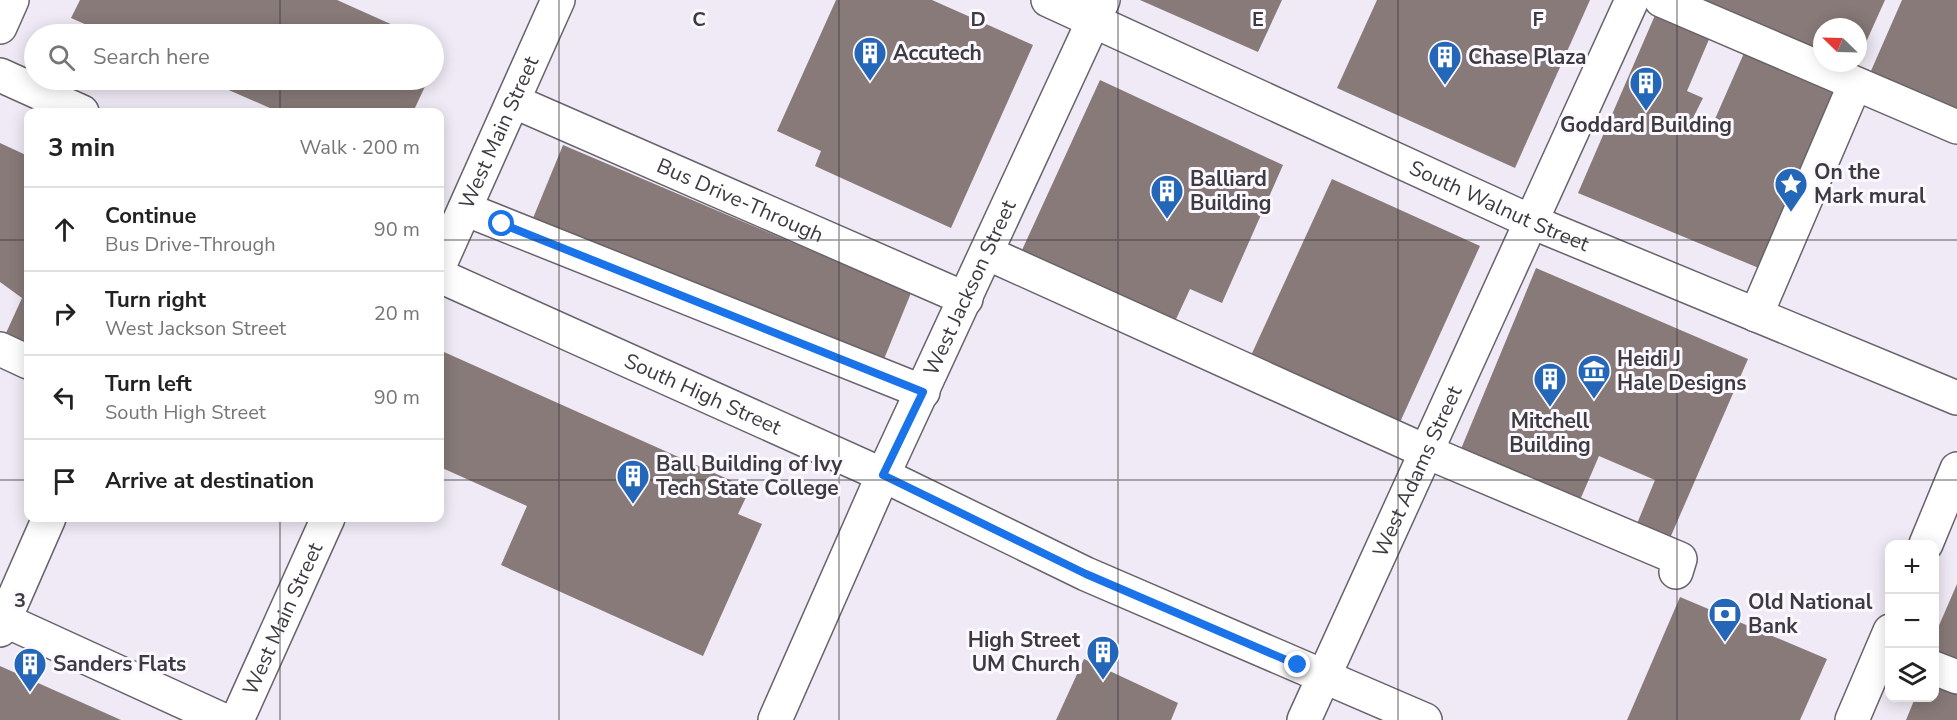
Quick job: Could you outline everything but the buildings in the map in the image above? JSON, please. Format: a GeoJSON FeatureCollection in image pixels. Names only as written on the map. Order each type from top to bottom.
{"type":"FeatureCollection","features":[{"type":"Feature","properties":{"kind":"main road","name":"West Main Street"},"geometry":{"type":"LineString","coordinates":[[444,255],[558,0]]}},
{"type":"Feature","properties":{"kind":"main road","name":"South Walnut Street"},"geometry":{"type":"LineString","coordinates":[[1048,0],[1098,10],[1532,222],[1957,398]]}},
{"type":"Feature","properties":{"kind":"main road","name":"West Adams Street"},"geometry":{"type":"LineString","coordinates":[[1304,720],[1632,0]]}},
{"type":"Feature","properties":{"kind":"main road"},"geometry":{"type":"LineString","coordinates":[[1661,0],[1957,127]]}},
{"type":"Feature","properties":{"kind":"main road","name":"West Jackson Street"},"geometry":{"type":"LineString","coordinates":[[775,720],[883,475],[1098,10]]}},
{"type":"Feature","properties":{"kind":"main road"},"geometry":{"type":"LineString","coordinates":[[0,75],[24,86]]}},
{"type":"Feature","properties":{"kind":"main road"},"geometry":{"type":"LineString","coordinates":[[1756,315],[1855,84]]}},
{"type":"Feature","properties":{"kind":"main road"},"geometry":{"type":"LineString","coordinates":[[33,90],[73,108]]}},
{"type":"Feature","properties":{"kind":"main road","name":"Bus Drive-Through"},"geometry":{"type":"LineString","coordinates":[[513,101],[966,299]]}},
{"type":"Feature","properties":{"kind":"main road"},"geometry":{"type":"LineString","coordinates":[[465,209],[923,392]]}},
{"type":"Feature","properties":{"kind":"main road"},"geometry":{"type":"LineString","coordinates":[[987,253],[1427,452],[1680,559],[1676,572]]}},
{"type":"Feature","properties":{"kind":"main road","name":"South High Street"},"geometry":{"type":"LineString","coordinates":[[444,278],[883,475],[1086,574],[1425,720]]}},
{"type":"Feature","properties":{"kind":"main road"},"geometry":{"type":"LineString","coordinates":[[0,349],[24,360]]}},
{"type":"Feature","properties":{"kind":"main road"},"geometry":{"type":"LineString","coordinates":[[1928,540],[1957,469]]}},
{"type":"Feature","properties":{"kind":"main road"},"geometry":{"type":"LineString","coordinates":[[47,522],[1,623],[223,720]]}},
{"type":"Feature","properties":{"kind":"main road","name":"West Main Street"},"geometry":{"type":"LineString","coordinates":[[237,720],[326,522]]}},
{"type":"Feature","properties":{"kind":"main road"},"geometry":{"type":"LineString","coordinates":[[1852,720],[1885,646]]}},
{"type":"Feature","properties":{"kind":"main road"},"geometry":{"type":"LineString","coordinates":[[1939,670],[1957,677]]}},
{"type":"Feature","properties":{"kind":"place","name":"Accutech"},"geometry":{"type":"Point","coordinates":[870,82]}},
{"type":"Feature","properties":{"kind":"place","name":"Chase Plaza"},"geometry":{"type":"Point","coordinates":[1445,86]}},
{"type":"Feature","properties":{"kind":"place","name":"Goddard Building"},"geometry":{"type":"Point","coordinates":[1646,112]}},
{"type":"Feature","properties":{"kind":"place","name":"On the Mark mural"},"geometry":{"type":"Point","coordinates":[1791,213]}},
{"type":"Feature","properties":{"kind":"place","name":"Balliard Building"},"geometry":{"type":"Point","coordinates":[1167,220]}},
{"type":"Feature","properties":{"kind":"place","name":"Heidi J Hale Designs"},"geometry":{"type":"Point","coordinates":[1594,400]}},
{"type":"Feature","properties":{"kind":"place","name":"Mitchell Building"},"geometry":{"type":"Point","coordinates":[1550,408]}},
{"type":"Feature","properties":{"kind":"place","name":"Ball Building of Ivy Tech State College"},"geometry":{"type":"Point","coordinates":[633,505]}},
{"type":"Feature","properties":{"kind":"place","name":"Old National Bank"},"geometry":{"type":"Point","coordinates":[1725,643]}},
{"type":"Feature","properties":{"kind":"place","name":"High Street UM Church"},"geometry":{"type":"Point","coordinates":[1103,681]}},
{"type":"Feature","properties":{"kind":"place","name":"Sanders Flats"},"geometry":{"type":"Point","coordinates":[30,693]}},
{"type":"Feature","properties":{"kind":"route"},"geometry":{"type":"LineString","coordinates":[[502,224],[923,392],[883,475],[1086,574],[1298,665]]}}]}
